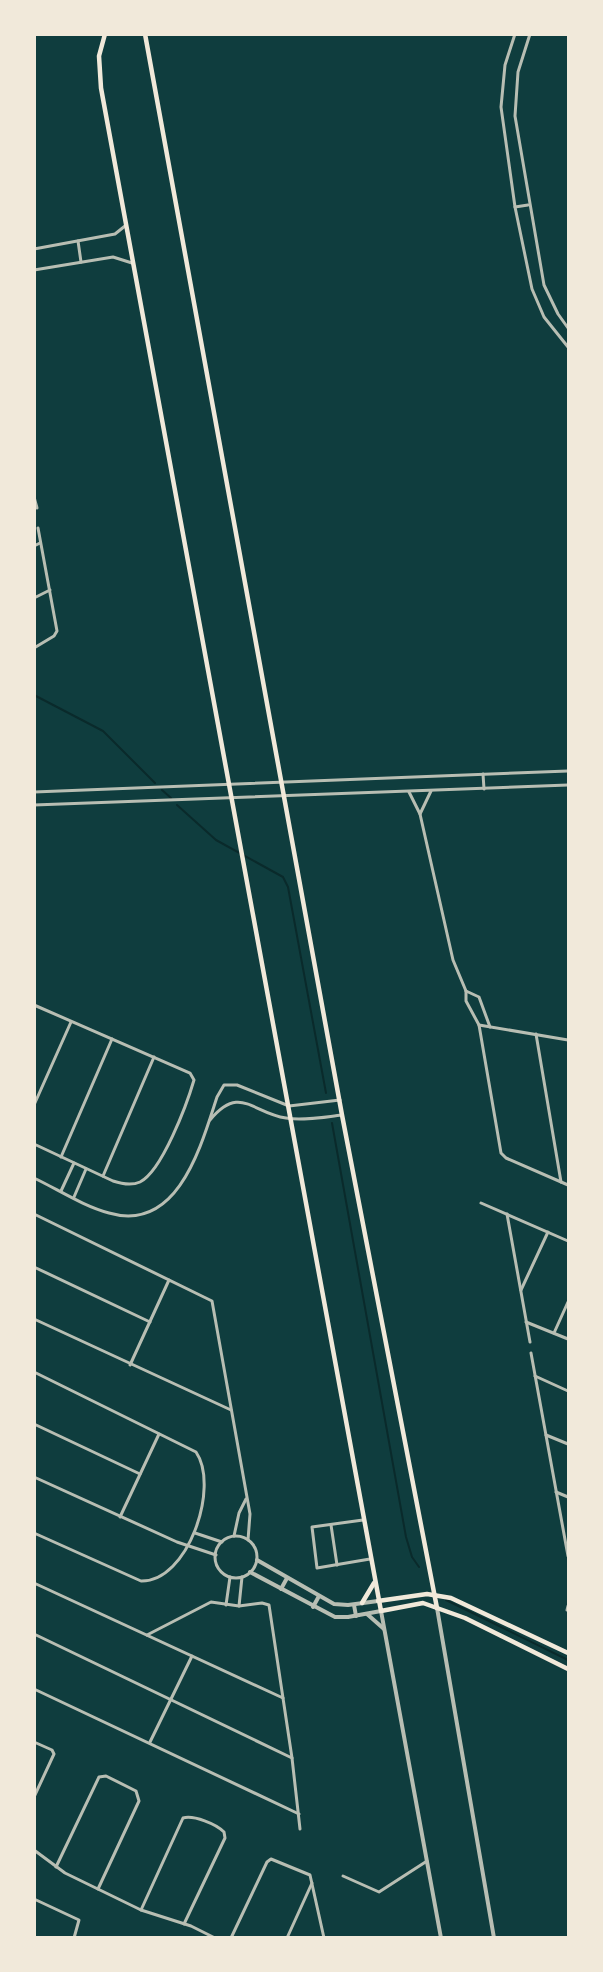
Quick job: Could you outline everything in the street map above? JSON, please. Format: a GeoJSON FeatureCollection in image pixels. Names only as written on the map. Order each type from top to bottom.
{"type":"FeatureCollection","features":[{"type":"Feature","properties":{"kind":"main road"},"geometry":{"type":"LineString","coordinates":[[105,34],[99,72],[378,1601],[381,1611],[423,1604],[437,1608],[465,1618],[568,1668]]}},
{"type":"Feature","properties":{"kind":"main road"},"geometry":{"type":"LineString","coordinates":[[145,34],[286,797],[342,1115],[437,1608]]}},
{"type":"Feature","properties":{"kind":"main road"},"geometry":{"type":"LineString","coordinates":[[362,1603],[374,1583]]}},
{"type":"Feature","properties":{"kind":"main road"},"geometry":{"type":"LineString","coordinates":[[378,1601],[434,1593],[451,1598],[568,1653]]}},
{"type":"Feature","properties":{"kind":"street"},"geometry":{"type":"LineString","coordinates":[[515,34],[506,65],[501,107],[515,207],[531,289],[544,317],[568,347]]}},
{"type":"Feature","properties":{"kind":"street"},"geometry":{"type":"LineString","coordinates":[[530,34],[518,72],[514,99],[528,205],[544,285],[558,314],[568,328]]}},
{"type":"Feature","properties":{"kind":"street"},"geometry":{"type":"LineString","coordinates":[[515,207],[528,205]]}},
{"type":"Feature","properties":{"kind":"street"},"geometry":{"type":"LineString","coordinates":[[34,249],[115,234],[126,224]]}},
{"type":"Feature","properties":{"kind":"street"},"geometry":{"type":"LineString","coordinates":[[78,241],[81,262]]}},
{"type":"Feature","properties":{"kind":"street"},"geometry":{"type":"LineString","coordinates":[[34,270],[117,257],[135,264]]}},
{"type":"Feature","properties":{"kind":"street"},"geometry":{"type":"LineString","coordinates":[[35,497],[37,508]]}},
{"type":"Feature","properties":{"kind":"street"},"geometry":{"type":"LineString","coordinates":[[34,648],[56,633],[38,528]]}},
{"type":"Feature","properties":{"kind":"street"},"geometry":{"type":"LineString","coordinates":[[34,546],[40,543]]}},
{"type":"Feature","properties":{"kind":"street"},"geometry":{"type":"LineString","coordinates":[[34,598],[50,590]]}},
{"type":"Feature","properties":{"kind":"street"},"geometry":{"type":"LineString","coordinates":[[34,792],[568,771]]}},
{"type":"Feature","properties":{"kind":"street"},"geometry":{"type":"LineString","coordinates":[[483,774],[484,789]]}},
{"type":"Feature","properties":{"kind":"street"},"geometry":{"type":"LineString","coordinates":[[34,805],[568,785]]}},
{"type":"Feature","properties":{"kind":"street"},"geometry":{"type":"LineString","coordinates":[[420,814],[431,791]]}},
{"type":"Feature","properties":{"kind":"street"},"geometry":{"type":"LineString","coordinates":[[409,792],[420,814],[453,960],[466,991],[466,1001],[478,1025],[501,1153],[506,1158],[568,1185]]}},
{"type":"Feature","properties":{"kind":"street"},"geometry":{"type":"LineString","coordinates":[[466,991],[478,997],[490,1027]]}},
{"type":"Feature","properties":{"kind":"street"},"geometry":{"type":"LineString","coordinates":[[34,1005],[190,1073],[194,1080],[160,1160],[148,1176],[134,1184],[119,1183],[34,1144]]}},
{"type":"Feature","properties":{"kind":"street"},"geometry":{"type":"LineString","coordinates":[[34,1105],[71,1021]]}},
{"type":"Feature","properties":{"kind":"street"},"geometry":{"type":"LineString","coordinates":[[478,1025],[568,1040]]}},
{"type":"Feature","properties":{"kind":"street"},"geometry":{"type":"LineString","coordinates":[[536,1034],[561,1182]]}},
{"type":"Feature","properties":{"kind":"street"},"geometry":{"type":"LineString","coordinates":[[61,1157],[112,1039]]}},
{"type":"Feature","properties":{"kind":"street"},"geometry":{"type":"LineString","coordinates":[[103,1176],[154,1057]]}},
{"type":"Feature","properties":{"kind":"street"},"geometry":{"type":"LineString","coordinates":[[34,1178],[98,1209],[119,1215],[139,1215],[157,1209],[174,1195],[209,1122],[219,1091],[227,1084],[245,1088],[289,1106],[340,1101]]}},
{"type":"Feature","properties":{"kind":"street"},"geometry":{"type":"LineString","coordinates":[[209,1122],[224,1107],[240,1102],[291,1119],[342,1115]]}},
{"type":"Feature","properties":{"kind":"street"},"geometry":{"type":"LineString","coordinates":[[62,1191],[74,1163]]}},
{"type":"Feature","properties":{"kind":"street"},"geometry":{"type":"LineString","coordinates":[[74,1197],[86,1169]]}},
{"type":"Feature","properties":{"kind":"street"},"geometry":{"type":"LineString","coordinates":[[481,1203],[568,1241]]}},
{"type":"Feature","properties":{"kind":"street"},"geometry":{"type":"LineString","coordinates":[[34,1214],[206,1296],[214,1304],[250,1514],[248,1540]]}},
{"type":"Feature","properties":{"kind":"street"},"geometry":{"type":"LineString","coordinates":[[507,1214],[530,1342]]}},
{"type":"Feature","properties":{"kind":"street"},"geometry":{"type":"LineString","coordinates":[[521,1290],[548,1232]]}},
{"type":"Feature","properties":{"kind":"street"},"geometry":{"type":"LineString","coordinates":[[34,1267],[150,1322]]}},
{"type":"Feature","properties":{"kind":"street"},"geometry":{"type":"LineString","coordinates":[[130,1365],[169,1280]]}},
{"type":"Feature","properties":{"kind":"street"},"geometry":{"type":"LineString","coordinates":[[555,1333],[568,1302]]}},
{"type":"Feature","properties":{"kind":"street"},"geometry":{"type":"LineString","coordinates":[[34,1319],[231,1410]]}},
{"type":"Feature","properties":{"kind":"street"},"geometry":{"type":"LineString","coordinates":[[526,1322],[568,1339]]}},
{"type":"Feature","properties":{"kind":"street"},"geometry":{"type":"LineString","coordinates":[[531,1353],[568,1556]]}},
{"type":"Feature","properties":{"kind":"street"},"geometry":{"type":"LineString","coordinates":[[34,1372],[196,1452],[200,1459],[204,1489],[195,1533],[188,1547],[171,1567],[144,1581],[34,1533]]}},
{"type":"Feature","properties":{"kind":"street"},"geometry":{"type":"LineString","coordinates":[[535,1376],[568,1391]]}},
{"type":"Feature","properties":{"kind":"street"},"geometry":{"type":"LineString","coordinates":[[34,1424],[140,1474]]}},
{"type":"Feature","properties":{"kind":"street"},"geometry":{"type":"LineString","coordinates":[[120,1517],[159,1434]]}},
{"type":"Feature","properties":{"kind":"street"},"geometry":{"type":"LineString","coordinates":[[546,1435],[568,1444]]}},
{"type":"Feature","properties":{"kind":"street"},"geometry":{"type":"LineString","coordinates":[[34,1476],[188,1547],[216,1555]]}},
{"type":"Feature","properties":{"kind":"street"},"geometry":{"type":"LineString","coordinates":[[555,1492],[568,1497]]}},
{"type":"Feature","properties":{"kind":"street"},"geometry":{"type":"LineString","coordinates":[[234,1536],[239,1513],[246,1499]]}},
{"type":"Feature","properties":{"kind":"street"},"geometry":{"type":"LineString","coordinates":[[363,1520],[312,1527],[317,1568],[370,1559]]}},
{"type":"Feature","properties":{"kind":"street"},"geometry":{"type":"LineString","coordinates":[[331,1525],[337,1565]]}},
{"type":"Feature","properties":{"kind":"street"},"geometry":{"type":"LineString","coordinates":[[195,1533],[222,1542]]}},
{"type":"Feature","properties":{"kind":"street"},"geometry":{"type":"LineString","coordinates":[[234,1536],[248,1540],[256,1551],[257,1560],[250,1572],[242,1577],[230,1576],[219,1569],[216,1555],[222,1542],[234,1536]]}},
{"type":"Feature","properties":{"kind":"street"},"geometry":{"type":"LineString","coordinates":[[257,1560],[334,1604],[354,1605],[378,1601]]}},
{"type":"Feature","properties":{"kind":"street"},"geometry":{"type":"LineString","coordinates":[[250,1572],[313,1607],[341,1618],[381,1611],[441,1938]]}},
{"type":"Feature","properties":{"kind":"street"},"geometry":{"type":"LineString","coordinates":[[226,1605],[230,1576]]}},
{"type":"Feature","properties":{"kind":"street"},"geometry":{"type":"LineString","coordinates":[[239,1606],[242,1577]]}},
{"type":"Feature","properties":{"kind":"street"},"geometry":{"type":"LineString","coordinates":[[281,1590],[287,1578]]}},
{"type":"Feature","properties":{"kind":"street"},"geometry":{"type":"LineString","coordinates":[[34,1583],[284,1698]]}},
{"type":"Feature","properties":{"kind":"street"},"geometry":{"type":"LineString","coordinates":[[313,1607],[319,1596]]}},
{"type":"Feature","properties":{"kind":"street"},"geometry":{"type":"LineString","coordinates":[[147,1635],[206,1604],[239,1606],[266,1603],[271,1609],[300,1829]]}},
{"type":"Feature","properties":{"kind":"street"},"geometry":{"type":"LineString","coordinates":[[354,1605],[356,1616]]}},
{"type":"Feature","properties":{"kind":"street"},"geometry":{"type":"LineString","coordinates":[[437,1608],[494,1938]]}},
{"type":"Feature","properties":{"kind":"street"},"geometry":{"type":"LineString","coordinates":[[366,1614],[385,1630]]}},
{"type":"Feature","properties":{"kind":"street"},"geometry":{"type":"LineString","coordinates":[[34,1634],[292,1758]]}},
{"type":"Feature","properties":{"kind":"street"},"geometry":{"type":"LineString","coordinates":[[150,1742],[192,1656]]}},
{"type":"Feature","properties":{"kind":"street"},"geometry":{"type":"LineString","coordinates":[[34,1689],[299,1814]]}},
{"type":"Feature","properties":{"kind":"street"},"geometry":{"type":"LineString","coordinates":[[34,1742],[52,1750],[54,1754],[34,1797]]}},
{"type":"Feature","properties":{"kind":"street"},"geometry":{"type":"LineString","coordinates":[[56,1867],[99,1777],[106,1776],[136,1791],[140,1801],[98,1889]]}},
{"type":"Feature","properties":{"kind":"street"},"geometry":{"type":"LineString","coordinates":[[141,1910],[183,1818],[190,1816],[220,1828],[225,1838],[184,1924]]}},
{"type":"Feature","properties":{"kind":"street"},"geometry":{"type":"LineString","coordinates":[[34,1850],[50,1859],[56,1867],[141,1910],[184,1924],[215,1938]]}},
{"type":"Feature","properties":{"kind":"street"},"geometry":{"type":"LineString","coordinates":[[231,1938],[268,1860],[306,1872],[313,1882],[324,1938]]}},
{"type":"Feature","properties":{"kind":"street"},"geometry":{"type":"LineString","coordinates":[[343,1876],[379,1892],[427,1861]]}},
{"type":"Feature","properties":{"kind":"street"},"geometry":{"type":"LineString","coordinates":[[287,1938],[313,1882]]}},
{"type":"Feature","properties":{"kind":"street"},"geometry":{"type":"LineString","coordinates":[[34,1899],[79,1920],[80,1924],[74,1938]]}},
{"type":"Feature","properties":{"kind":"waterway"},"geometry":{"type":"LineString","coordinates":[[34,695],[103,731],[155,783]]}},
{"type":"Feature","properties":{"kind":"waterway"},"geometry":{"type":"LineString","coordinates":[[162,790],[171,798]]}},
{"type":"Feature","properties":{"kind":"waterway"},"geometry":{"type":"LineString","coordinates":[[177,805],[216,840],[283,877],[288,887],[326,1093]]}},
{"type":"Feature","properties":{"kind":"waterway"},"geometry":{"type":"LineString","coordinates":[[332,1123],[406,1537],[412,1557],[419,1567]]}},
{"type":"Feature","properties":{"kind":"waterway"},"geometry":{"type":"LineString","coordinates":[[446,1600],[568,1660]]}}]}
